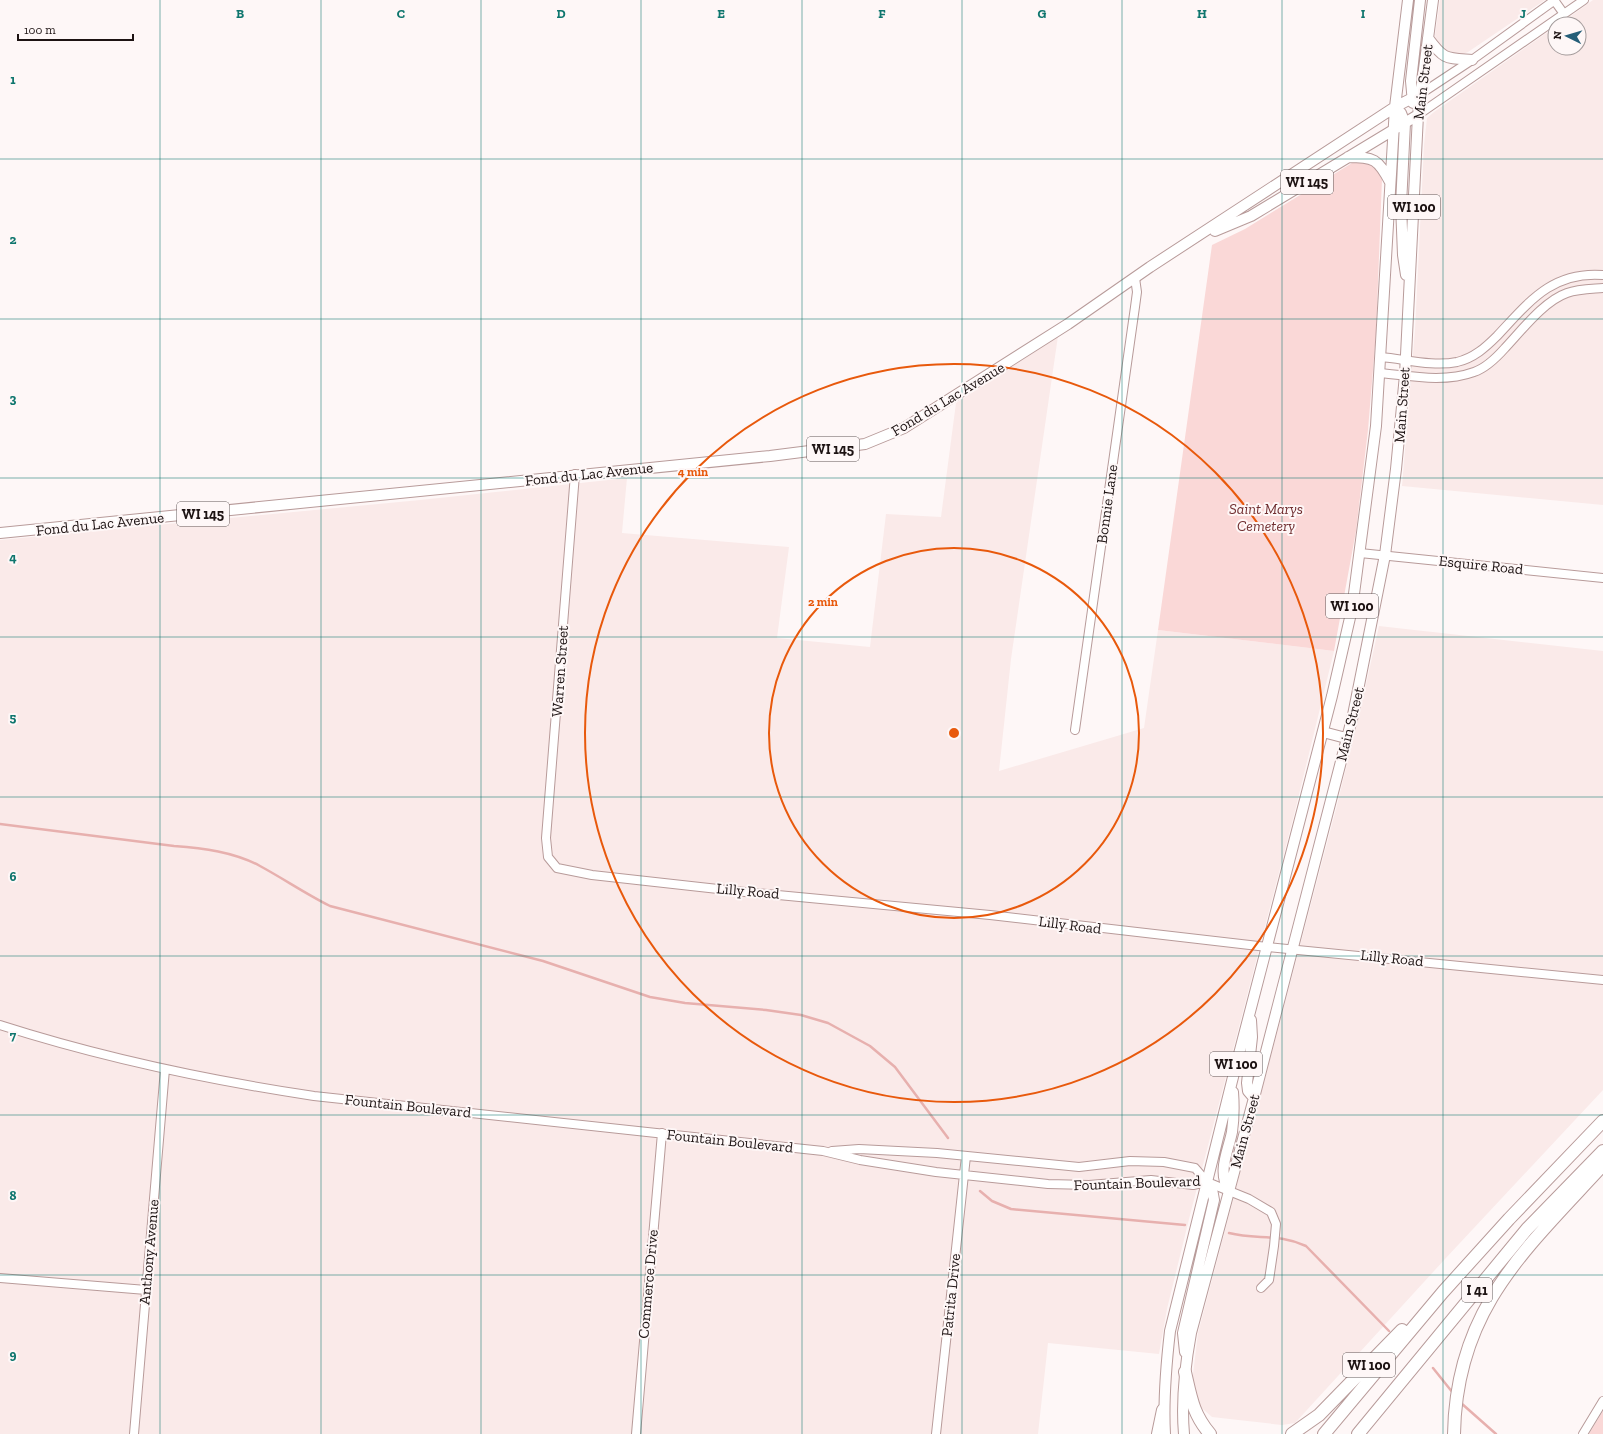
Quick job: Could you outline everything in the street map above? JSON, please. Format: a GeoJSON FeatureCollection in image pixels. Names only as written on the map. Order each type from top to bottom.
{"type":"FeatureCollection","features":[{"type":"Feature","properties":{"kind":"highway","name":"I 41"},"geometry":{"type":"LineString","coordinates":[[1324,1434],[1443,1292],[1509,1219],[1603,1121]]}},
{"type":"Feature","properties":{"kind":"highway","name":"I 41"},"geometry":{"type":"LineString","coordinates":[[1358,1434],[1527,1229],[1603,1151]]}},
{"type":"Feature","properties":{"kind":"highway"},"geometry":{"type":"LineString","coordinates":[[1454,1434],[1456,1396],[1469,1343],[1491,1296],[1508,1271],[1531,1244],[1603,1165]]}},
{"type":"Feature","properties":{"kind":"highway","name":"WI 100"},"geometry":{"type":"LineString","coordinates":[[1292,1434],[1319,1415],[1408,1323],[1443,1292]]}},
{"type":"Feature","properties":{"kind":"highway","name":"WI 100"},"geometry":{"type":"LineString","coordinates":[[1186,1366],[1193,1406],[1197,1416],[1210,1434]]}},
{"type":"Feature","properties":{"kind":"highway"},"geometry":{"type":"LineString","coordinates":[[1158,1434],[1164,1410]]}},
{"type":"Feature","properties":{"kind":"main road","name":"Main Street"},"geometry":{"type":"LineString","coordinates":[[1165,1434],[1165,1370],[1170,1331],[1232,1081],[1323,732],[1352,609],[1372,465],[1380,373],[1395,107],[1408,0]]}},
{"type":"Feature","properties":{"kind":"main road"},"geometry":{"type":"LineString","coordinates":[[1418,115],[1411,99],[1411,81],[1420,0]]}},
{"type":"Feature","properties":{"kind":"main road","name":"Main Street"},"geometry":{"type":"LineString","coordinates":[[1184,1434],[1183,1404],[1186,1366],[1191,1333],[1254,1098],[1360,686],[1385,555],[1396,469],[1405,375],[1418,115],[1433,0]]}},
{"type":"Feature","properties":{"kind":"main road"},"geometry":{"type":"LineString","coordinates":[[1428,38],[1442,56],[1448,59],[1472,60]]}},
{"type":"Feature","properties":{"kind":"main road","name":"Fond du Lac Avenue"},"geometry":{"type":"LineString","coordinates":[[0,534],[411,493],[575,474],[842,448],[872,442],[888,436],[920,419],[1068,324],[1135,278],[1395,107],[1422,93]]}},
{"type":"Feature","properties":{"kind":"main road"},"geometry":{"type":"LineString","coordinates":[[1395,107],[1401,113],[1405,123],[1401,205],[1403,255],[1409,298]]}},
{"type":"Feature","properties":{"kind":"main road","name":"Fond du Lac Avenue"},"geometry":{"type":"LineString","coordinates":[[1193,240],[1251,216],[1418,115]]}},
{"type":"Feature","properties":{"kind":"main road"},"geometry":{"type":"LineString","coordinates":[[1348,157],[1371,158],[1382,166],[1391,184]]}},
{"type":"Feature","properties":{"kind":"main road"},"geometry":{"type":"LineString","coordinates":[[1323,732],[1346,738]]}},
{"type":"Feature","properties":{"kind":"main road"},"geometry":{"type":"LineString","coordinates":[[1250,1012],[1252,1037],[1247,1083],[1248,1091],[1254,1098]]}},
{"type":"Feature","properties":{"kind":"main road"},"geometry":{"type":"LineString","coordinates":[[1229,1191],[1224,1184],[1223,1174],[1232,1131],[1234,1109],[1232,1081]]}},
{"type":"Feature","properties":{"kind":"main road"},"geometry":{"type":"LineString","coordinates":[[1186,1366],[1183,1333],[1214,1200],[1212,1189],[1207,1182]]}},
{"type":"Feature","properties":{"kind":"street"},"geometry":{"type":"LineString","coordinates":[[1422,93],[1472,60],[1555,0],[1564,14]]}},
{"type":"Feature","properties":{"kind":"street"},"geometry":{"type":"LineString","coordinates":[[1418,115],[1584,0]]}},
{"type":"Feature","properties":{"kind":"street"},"geometry":{"type":"LineString","coordinates":[[1381,357],[1439,363],[1457,362],[1472,357],[1492,341],[1548,287],[1572,276],[1590,274],[1603,275]]}},
{"type":"Feature","properties":{"kind":"street","name":"Bonnie Lane"},"geometry":{"type":"LineString","coordinates":[[1075,730],[1137,292],[1135,278]]}},
{"type":"Feature","properties":{"kind":"street"},"geometry":{"type":"LineString","coordinates":[[1380,373],[1440,378],[1457,377],[1476,372],[1502,351],[1557,297],[1576,290],[1603,288]]}},
{"type":"Feature","properties":{"kind":"street"},"geometry":{"type":"LineString","coordinates":[[1537,296],[1546,307]]}},
{"type":"Feature","properties":{"kind":"street"},"geometry":{"type":"LineString","coordinates":[[1492,341],[1502,351]]}},
{"type":"Feature","properties":{"kind":"street","name":"Warren Street"},"geometry":{"type":"LineString","coordinates":[[554,865],[548,857],[546,838],[575,474]]}},
{"type":"Feature","properties":{"kind":"street","name":"Esquire Road"},"geometry":{"type":"LineString","coordinates":[[1360,553],[1603,578]]}},
{"type":"Feature","properties":{"kind":"street","name":"Lilly Road"},"geometry":{"type":"LineString","coordinates":[[554,865],[560,870],[599,876],[745,892],[990,915],[1291,950],[1363,955],[1603,980]]}},
{"type":"Feature","properties":{"kind":"street","name":"Fountain Boulevard"},"geometry":{"type":"LineString","coordinates":[[0,1025],[76,1048],[165,1069],[248,1086],[314,1096],[823,1151],[860,1160],[964,1175],[1065,1185],[1151,1180],[1193,1185],[1207,1182],[1195,1168],[1164,1162],[1130,1162],[1079,1167],[966,1156],[860,1149],[823,1151]]}},
{"type":"Feature","properties":{"kind":"street","name":"Anthony Avenue"},"geometry":{"type":"LineString","coordinates":[[134,1434],[165,1069]]}},
{"type":"Feature","properties":{"kind":"street","name":"Commerce Drive"},"geometry":{"type":"LineString","coordinates":[[636,1434],[662,1133]]}},
{"type":"Feature","properties":{"kind":"street","name":"Patrita Drive"},"geometry":{"type":"LineString","coordinates":[[936,1434],[966,1156]]}},
{"type":"Feature","properties":{"kind":"street"},"geometry":{"type":"LineString","coordinates":[[1207,1182],[1264,1206],[1271,1212],[1276,1228],[1274,1246],[1269,1280],[1260,1288]]}},
{"type":"Feature","properties":{"kind":"street"},"geometry":{"type":"LineString","coordinates":[[0,1278],[146,1290]]}},
{"type":"Feature","properties":{"kind":"street"},"geometry":{"type":"LineString","coordinates":[[1583,1434],[1603,1401]]}},
{"type":"Feature","properties":{"kind":"shaded area"},"geometry":{"type":"Polygon","coordinates":[[[1440,0],[1545,0],[1468,52],[1461,55],[1448,54],[1436,42],[1435,35],[1440,0]]]}},
{"type":"Feature","properties":{"kind":"shaded area"},"geometry":{"type":"Polygon","coordinates":[[[1593,0],[1603,0],[1603,505],[1402,486],[1415,330],[1424,145],[1427,118],[1547,33],[1547,56],[1587,56],[1587,16],[1571,16],[1593,0]]]}},
{"type":"Feature","properties":{"kind":"shaded area"},"geometry":{"type":"Polygon","coordinates":[[[1058,336],[1011,659],[999,771],[1144,728],[1158,630],[1334,651],[1294,815],[1190,1215],[1167,1309],[1159,1354],[1048,1343],[1038,1434],[0,1434],[0,540],[420,500],[627,478],[622,533],[789,547],[777,638],[870,647],[886,514],[941,517],[956,403],[1058,336]]]}},
{"type":"Feature","properties":{"kind":"shaded area"},"geometry":{"type":"Polygon","coordinates":[[[1379,626],[1603,651],[1603,1090],[1445,1259],[1295,1423],[1282,1425],[1212,1417],[1196,1403],[1192,1382],[1198,1333],[1336,809],[1379,626]]]}},
{"type":"Feature","properties":{"kind":"green space","name":"Saint Marys Cemetery"},"geometry":{"type":"Polygon","coordinates":[[[1367,161],[1380,171],[1382,179],[1376,333],[1368,430],[1356,531],[1334,651],[1158,630],[1212,245],[1245,229],[1352,163],[1367,161]]]}},
{"type":"Feature","properties":{"kind":"green space"},"geometry":{"type":"Polygon","coordinates":[[[1603,1411],[1603,1434],[1589,1434],[1603,1411]]]}},
{"type":"Feature","properties":{"kind":"waterway"},"geometry":{"type":"LineString","coordinates":[[0,824],[196,848],[229,854],[260,866],[330,906],[543,961],[650,997],[685,1003],[766,1010],[801,1015],[828,1023],[870,1046],[895,1067],[948,1138]]}},
{"type":"Feature","properties":{"kind":"waterway"},"geometry":{"type":"LineString","coordinates":[[980,1191],[992,1201],[1011,1209],[1185,1225]]}},
{"type":"Feature","properties":{"kind":"waterway"},"geometry":{"type":"LineString","coordinates":[[1229,1233],[1286,1239],[1306,1246],[1389,1331]]}},
{"type":"Feature","properties":{"kind":"waterway"},"geometry":{"type":"LineString","coordinates":[[1433,1368],[1453,1393]]}},
{"type":"Feature","properties":{"kind":"waterway"},"geometry":{"type":"LineString","coordinates":[[1461,1403],[1496,1434]]}}]}
